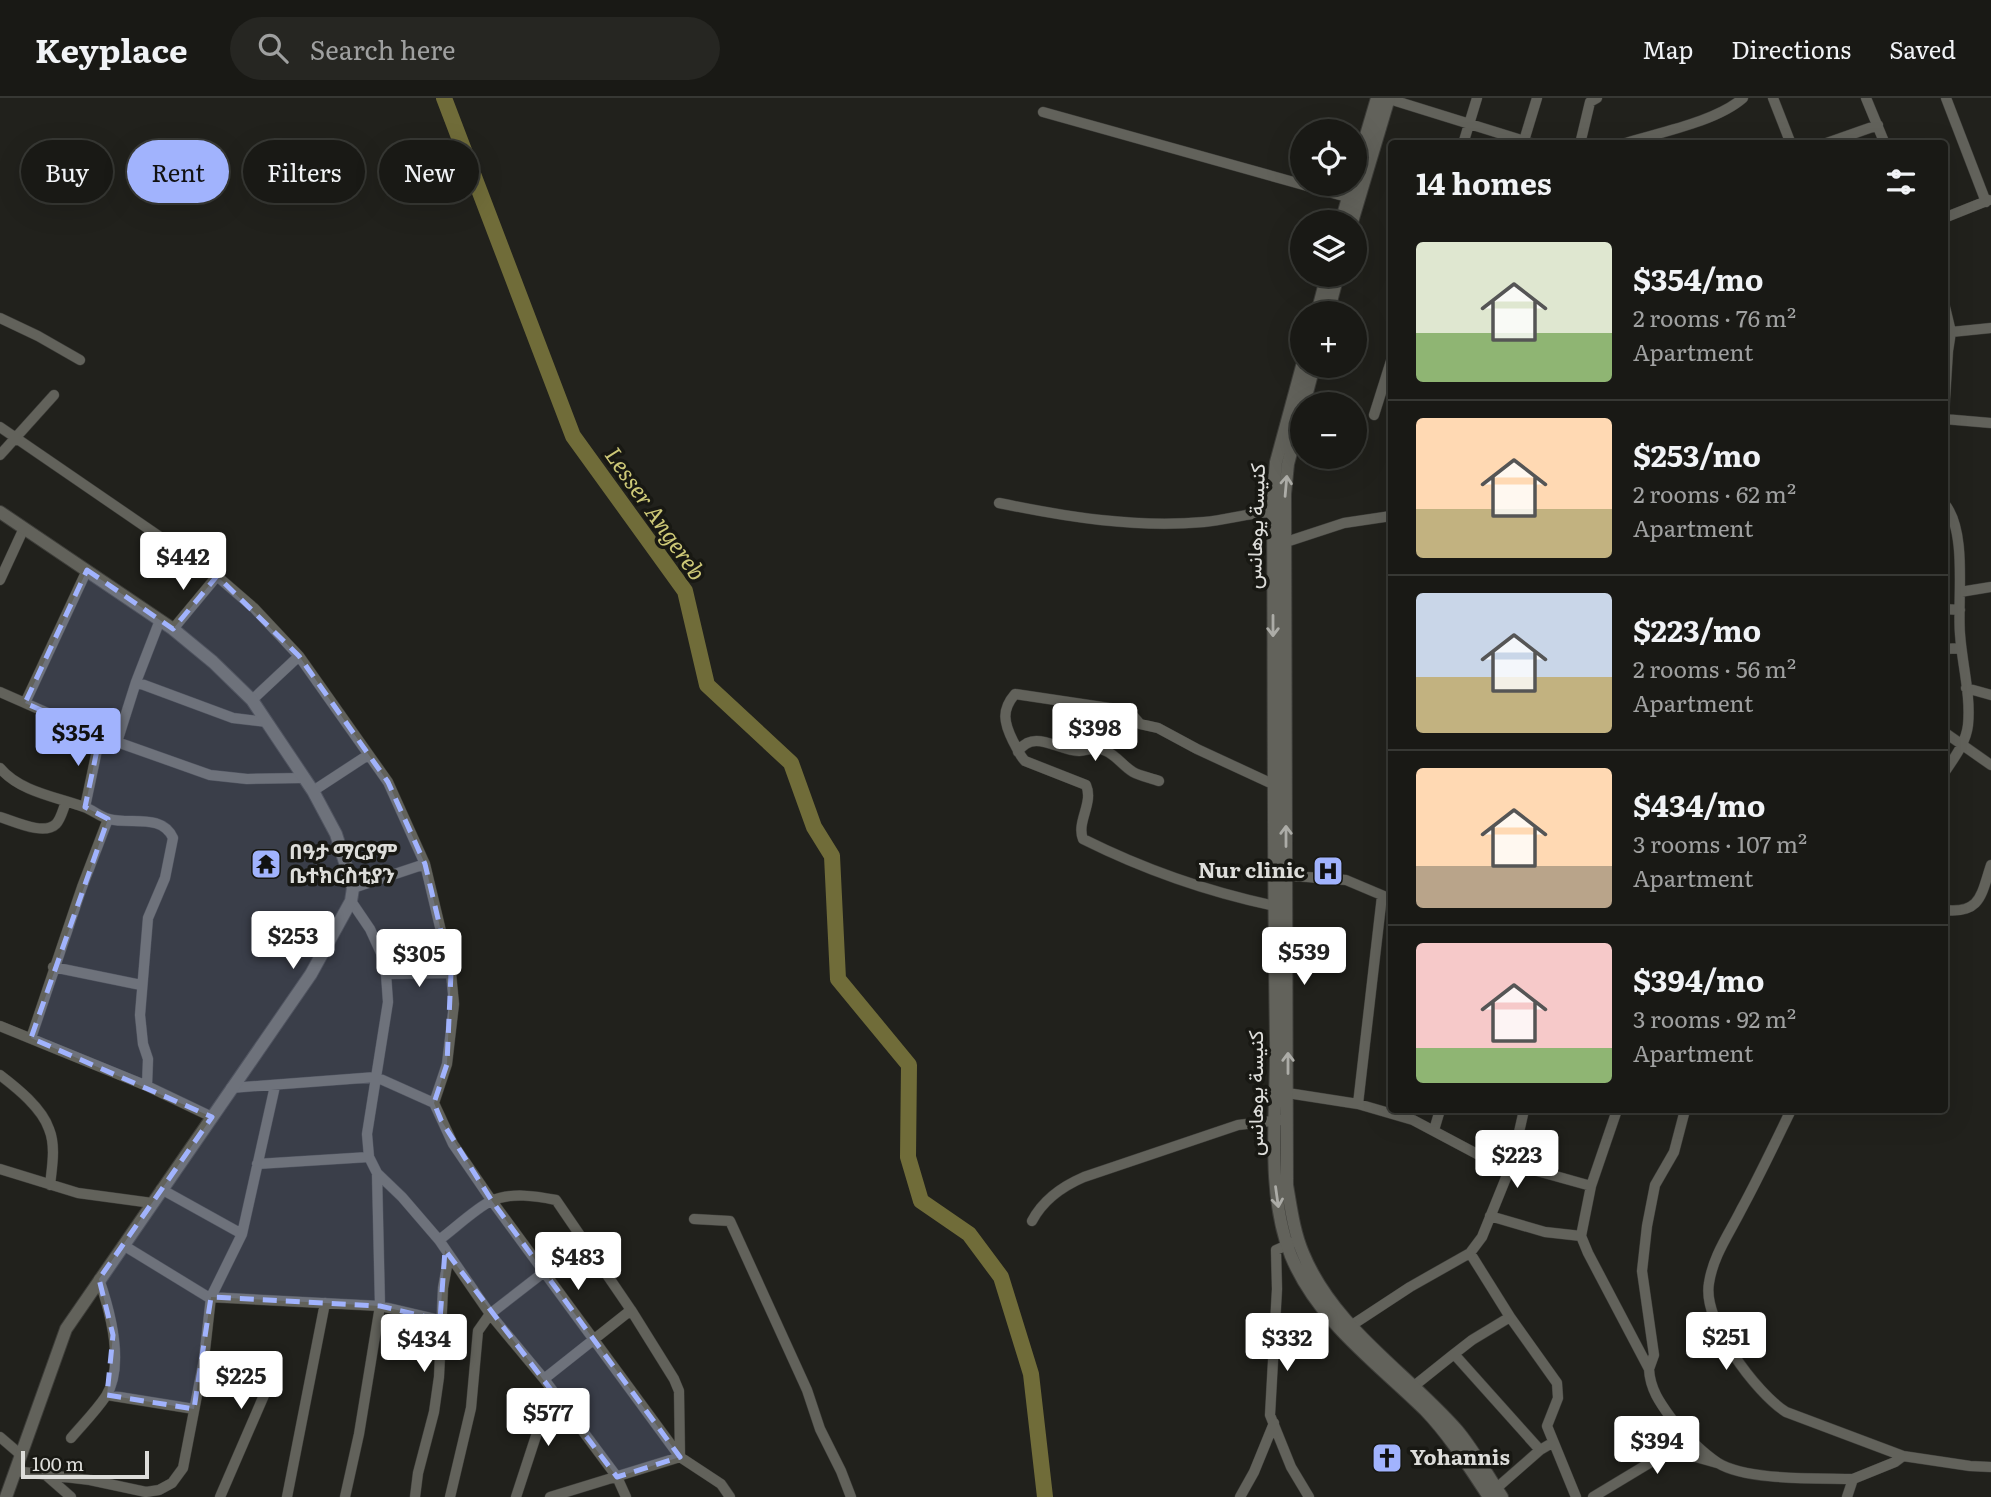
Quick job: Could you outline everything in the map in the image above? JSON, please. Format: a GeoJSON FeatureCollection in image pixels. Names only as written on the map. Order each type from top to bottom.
{"type":"FeatureCollection","features":[{"type":"Feature","properties":{"kind":"street"},"geometry":{"type":"LineString","coordinates":[[1367,132],[1377,98]]}},
{"type":"Feature","properties":{"kind":"street"},"geometry":{"type":"LineString","coordinates":[[1347,210],[1388,98],[1521,140]]}},
{"type":"Feature","properties":{"kind":"street"},"geometry":{"type":"LineString","coordinates":[[1463,140],[1478,98]]}},
{"type":"Feature","properties":{"kind":"street"},"geometry":{"type":"LineString","coordinates":[[1527,140],[1537,98]]}},
{"type":"Feature","properties":{"kind":"street"},"geometry":{"type":"LineString","coordinates":[[1581,140],[1590,102],[1597,98]]}},
{"type":"Feature","properties":{"kind":"street"},"geometry":{"type":"LineString","coordinates":[[1635,140],[1714,116],[1743,98]]}},
{"type":"Feature","properties":{"kind":"street"},"geometry":{"type":"LineString","coordinates":[[1773,98],[1789,140]]}},
{"type":"Feature","properties":{"kind":"street"},"geometry":{"type":"LineString","coordinates":[[1866,98],[1884,140]]}},
{"type":"Feature","properties":{"kind":"street"},"geometry":{"type":"LineString","coordinates":[[1946,98],[1988,201],[1948,216]]}},
{"type":"Feature","properties":{"kind":"street"},"geometry":{"type":"LineString","coordinates":[[1042,112],[1353,199]]}},
{"type":"Feature","properties":{"kind":"street"},"geometry":{"type":"LineString","coordinates":[[1835,140],[1878,125]]}},
{"type":"Feature","properties":{"kind":"street"},"geometry":{"type":"LineString","coordinates":[[1353,196],[1353,210]]}},
{"type":"Feature","properties":{"kind":"street"},"geometry":{"type":"LineString","coordinates":[[0,318],[38,335],[80,360]]}},
{"type":"Feature","properties":{"kind":"street"},"geometry":{"type":"LineString","coordinates":[[1948,320],[1951,332],[1948,351]]}},
{"type":"Feature","properties":{"kind":"street"},"geometry":{"type":"LineString","coordinates":[[1951,332],[1991,328]]}},
{"type":"Feature","properties":{"kind":"street"},"geometry":{"type":"LineString","coordinates":[[1374,415],[1388,371]]}},
{"type":"Feature","properties":{"kind":"street","name":"كنيسة يوهانس"},"geometry":{"type":"LineString","coordinates":[[1279,512],[1276,462],[1299,378]]}},
{"type":"Feature","properties":{"kind":"street"},"geometry":{"type":"LineString","coordinates":[[0,455],[54,395]]}},
{"type":"Feature","properties":{"kind":"street"},"geometry":{"type":"LineString","coordinates":[[1948,417],[1966,422],[1991,423]]}},
{"type":"Feature","properties":{"kind":"street"},"geometry":{"type":"LineString","coordinates":[[0,427],[217,576],[254,608],[299,656],[388,782],[425,863],[451,973],[454,1004],[447,1064],[434,1103]]}},
{"type":"Feature","properties":{"kind":"street"},"geometry":{"type":"LineString","coordinates":[[1290,456],[1279,512],[1280,907],[1282,1120],[1293,1242],[1346,1329],[1451,1439],[1494,1495]]}},
{"type":"Feature","properties":{"kind":"street"},"geometry":{"type":"LineString","coordinates":[[999,503],[1069,518],[1160,523],[1206,522],[1279,512]]}},
{"type":"Feature","properties":{"kind":"street"},"geometry":{"type":"LineString","coordinates":[[1948,509],[1954,524],[1961,561],[1961,649],[1968,726],[1962,746],[1948,767]]}},
{"type":"Feature","properties":{"kind":"street"},"geometry":{"type":"LineString","coordinates":[[0,512],[173,629],[213,662],[252,700],[313,791],[336,834],[352,895],[381,953],[386,974],[388,1002],[367,1134],[369,1157],[377,1174],[402,1197],[439,1241],[490,1314],[617,1477],[626,1497]]}},
{"type":"Feature","properties":{"kind":"street"},"geometry":{"type":"LineString","coordinates":[[1279,544],[1344,523],[1388,516]]}},
{"type":"Feature","properties":{"kind":"street"},"geometry":{"type":"LineString","coordinates":[[0,580],[24,528]]}},
{"type":"Feature","properties":{"kind":"street"},"geometry":{"type":"LineString","coordinates":[[25,703],[87,570]]}},
{"type":"Feature","properties":{"kind":"street"},"geometry":{"type":"LineString","coordinates":[[173,629],[217,576]]}},
{"type":"Feature","properties":{"kind":"street"},"geometry":{"type":"LineString","coordinates":[[1960,592],[1991,587]]}},
{"type":"Feature","properties":{"kind":"street"},"geometry":{"type":"LineString","coordinates":[[1948,609],[1960,610]]}},
{"type":"Feature","properties":{"kind":"street"},"geometry":{"type":"LineString","coordinates":[[117,742],[160,620]]}},
{"type":"Feature","properties":{"kind":"street"},"geometry":{"type":"LineString","coordinates":[[1948,649],[1961,649]]}},
{"type":"Feature","properties":{"kind":"street"},"geometry":{"type":"LineString","coordinates":[[252,700],[299,656]]}},
{"type":"Feature","properties":{"kind":"street"},"geometry":{"type":"LineString","coordinates":[[136,682],[233,718],[267,722]]}},
{"type":"Feature","properties":{"kind":"street"},"geometry":{"type":"LineString","coordinates":[[1966,688],[1991,695]]}},
{"type":"Feature","properties":{"kind":"street"},"geometry":{"type":"LineString","coordinates":[[0,692],[100,736],[210,775],[247,779],[302,778]]}},
{"type":"Feature","properties":{"kind":"street"},"geometry":{"type":"LineString","coordinates":[[1280,787],[1158,729],[1140,724],[1129,711],[1015,694],[1007,704],[1004,716],[1006,727],[1025,761],[1086,785],[1088,799],[1080,833],[1083,839],[1130,862],[1214,892],[1280,907]]}},
{"type":"Feature","properties":{"kind":"street"},"geometry":{"type":"LineString","coordinates":[[1948,735],[1991,765]]}},
{"type":"Feature","properties":{"kind":"street"},"geometry":{"type":"LineString","coordinates":[[85,807],[100,736]]}},
{"type":"Feature","properties":{"kind":"street"},"geometry":{"type":"LineString","coordinates":[[1018,752],[1028,741],[1077,751],[1098,748],[1116,757],[1132,771],[1159,781]]}},
{"type":"Feature","properties":{"kind":"street"},"geometry":{"type":"LineString","coordinates":[[313,791],[368,755]]}},
{"type":"Feature","properties":{"kind":"street"},"geometry":{"type":"LineString","coordinates":[[0,768],[22,784],[66,803],[85,807],[108,819],[167,826],[173,838],[165,878],[148,918],[140,1015],[143,1044],[148,1059],[147,1086]]}},
{"type":"Feature","properties":{"kind":"street"},"geometry":{"type":"LineString","coordinates":[[0,817],[40,828],[53,827],[66,803]]}},
{"type":"Feature","properties":{"kind":"street"},"geometry":{"type":"LineString","coordinates":[[31,1038],[53,967],[108,819]]}},
{"type":"Feature","properties":{"kind":"street"},"geometry":{"type":"LineString","coordinates":[[6,1497],[66,1329],[311,974],[352,895],[425,863]]}},
{"type":"Feature","properties":{"kind":"street"},"geometry":{"type":"LineString","coordinates":[[1948,911],[1959,912],[1968,909],[1979,900],[1991,866]]}},
{"type":"Feature","properties":{"kind":"street"},"geometry":{"type":"LineString","coordinates":[[1280,875],[1346,880],[1387,897],[1358,1104]]}},
{"type":"Feature","properties":{"kind":"street"},"geometry":{"type":"LineString","coordinates":[[53,967],[141,985]]}},
{"type":"Feature","properties":{"kind":"street"},"geometry":{"type":"LineString","coordinates":[[386,974],[451,973]]}},
{"type":"Feature","properties":{"kind":"street"},"geometry":{"type":"LineString","coordinates":[[0,1026],[147,1086],[212,1117]]}},
{"type":"Feature","properties":{"kind":"street"},"geometry":{"type":"LineString","coordinates":[[0,1075],[40,1113],[50,1129],[53,1158],[50,1185]]}},
{"type":"Feature","properties":{"kind":"street"},"geometry":{"type":"LineString","coordinates":[[230,1088],[376,1077],[434,1103],[453,1143],[492,1201],[680,1457],[721,1484],[730,1497]]}},
{"type":"Feature","properties":{"kind":"street"},"geometry":{"type":"LineString","coordinates":[[15,1471],[90,1480],[146,1492],[159,1490],[172,1483],[183,1468],[204,1359],[211,1297],[242,1234],[275,1086]]}},
{"type":"Feature","properties":{"kind":"street"},"geometry":{"type":"LineString","coordinates":[[1283,1093],[1358,1104],[1388,1113]]}},
{"type":"Feature","properties":{"kind":"street"},"geometry":{"type":"LineString","coordinates":[[1389,1113],[1413,1120],[1477,1154],[1591,1186]]}},
{"type":"Feature","properties":{"kind":"street"},"geometry":{"type":"LineString","coordinates":[[1434,1130],[1439,1113]]}},
{"type":"Feature","properties":{"kind":"street"},"geometry":{"type":"LineString","coordinates":[[1346,1329],[1410,1287],[1470,1253],[1482,1237],[1512,1163],[1523,1113]]}},
{"type":"Feature","properties":{"kind":"street"},"geometry":{"type":"LineString","coordinates":[[1616,1113],[1591,1186],[1581,1236],[1649,1369],[1658,1401],[1686,1437],[1719,1463]]}},
{"type":"Feature","properties":{"kind":"street"},"geometry":{"type":"LineString","coordinates":[[1649,1369],[1654,1355],[1642,1271],[1647,1226],[1655,1185],[1674,1152],[1684,1113]]}},
{"type":"Feature","properties":{"kind":"street"},"geometry":{"type":"LineString","coordinates":[[1789,1113],[1717,1254],[1708,1286],[1711,1307],[1722,1336],[1737,1360],[1774,1404],[1809,1422],[1903,1456],[1991,1467]]}},
{"type":"Feature","properties":{"kind":"street"},"geometry":{"type":"LineString","coordinates":[[1032,1221],[1043,1205],[1066,1184],[1238,1125],[1282,1120]]}},
{"type":"Feature","properties":{"kind":"street"},"geometry":{"type":"LineString","coordinates":[[257,1164],[369,1157]]}},
{"type":"Feature","properties":{"kind":"street"},"geometry":{"type":"LineString","coordinates":[[0,1169],[78,1193],[152,1203]]}},
{"type":"Feature","properties":{"kind":"street"},"geometry":{"type":"LineString","coordinates":[[345,1497],[359,1434],[380,1306],[377,1174]]}},
{"type":"Feature","properties":{"kind":"street"},"geometry":{"type":"LineString","coordinates":[[161,1189],[242,1234]]}},
{"type":"Feature","properties":{"kind":"street"},"geometry":{"type":"LineString","coordinates":[[439,1241],[492,1201],[515,1196],[556,1200],[631,1310],[679,1391],[680,1457]]}},
{"type":"Feature","properties":{"kind":"street"},"geometry":{"type":"LineString","coordinates":[[1490,1216],[1545,1232],[1581,1236]]}},
{"type":"Feature","properties":{"kind":"street"},"geometry":{"type":"LineString","coordinates":[[694,1219],[730,1221],[807,1390],[820,1429],[842,1471],[851,1497]]}},
{"type":"Feature","properties":{"kind":"street"},"geometry":{"type":"LineString","coordinates":[[450,1497],[471,1408],[478,1331],[490,1314],[584,1241]]}},
{"type":"Feature","properties":{"kind":"street"},"geometry":{"type":"LineString","coordinates":[[1293,1242],[1276,1250],[1277,1289],[1270,1415],[1291,1467],[1309,1497]]}},
{"type":"Feature","properties":{"kind":"street"},"geometry":{"type":"LineString","coordinates":[[123,1245],[211,1297],[380,1306],[440,1320]]}},
{"type":"Feature","properties":{"kind":"street"},"geometry":{"type":"LineString","coordinates":[[1470,1253],[1510,1317],[1557,1383],[1558,1398],[1547,1426],[1576,1497]]}},
{"type":"Feature","properties":{"kind":"street"},"geometry":{"type":"LineString","coordinates":[[415,1497],[438,1388],[440,1320],[449,1255]]}},
{"type":"Feature","properties":{"kind":"street"},"geometry":{"type":"LineString","coordinates":[[71,1438],[107,1395],[113,1368],[113,1335],[109,1308],[99,1279]]}},
{"type":"Feature","properties":{"kind":"street"},"geometry":{"type":"LineString","coordinates":[[287,1497],[325,1303]]}},
{"type":"Feature","properties":{"kind":"street"},"geometry":{"type":"LineString","coordinates":[[544,1380],[631,1310]]}},
{"type":"Feature","properties":{"kind":"street"},"geometry":{"type":"LineString","coordinates":[[1414,1386],[1472,1340],[1510,1317]]}},
{"type":"Feature","properties":{"kind":"street"},"geometry":{"type":"LineString","coordinates":[[1346,1329],[1414,1386],[1459,1433],[1494,1495]]}},
{"type":"Feature","properties":{"kind":"street"},"geometry":{"type":"LineString","coordinates":[[1454,1354],[1540,1450]]}},
{"type":"Feature","properties":{"kind":"street"},"geometry":{"type":"LineString","coordinates":[[204,1359],[264,1364],[270,1374],[268,1386],[220,1497]]}},
{"type":"Feature","properties":{"kind":"street"},"geometry":{"type":"LineString","coordinates":[[516,1497],[551,1390]]}},
{"type":"Feature","properties":{"kind":"street"},"geometry":{"type":"LineString","coordinates":[[107,1395],[194,1409]]}},
{"type":"Feature","properties":{"kind":"street"},"geometry":{"type":"LineString","coordinates":[[1240,1497],[1254,1472],[1274,1423]]}},
{"type":"Feature","properties":{"kind":"street"},"geometry":{"type":"LineString","coordinates":[[0,1437],[21,1455]]}},
{"type":"Feature","properties":{"kind":"street"},"geometry":{"type":"LineString","coordinates":[[1494,1495],[1540,1450],[1552,1443]]}},
{"type":"Feature","properties":{"kind":"street"},"geometry":{"type":"LineString","coordinates":[[1593,1497],[1671,1450],[1708,1462],[1769,1475],[1853,1479],[1887,1466],[1903,1456]]}},
{"type":"Feature","properties":{"kind":"street"},"geometry":{"type":"LineString","coordinates":[[550,1497],[567,1494],[680,1457]]}},
{"type":"Feature","properties":{"kind":"street"},"geometry":{"type":"LineString","coordinates":[[46,1476],[71,1497]]}},
{"type":"Feature","properties":{"kind":"street"},"geometry":{"type":"LineString","coordinates":[[1847,1497],[1853,1479]]}},
{"type":"Feature","properties":{"kind":"highlighted area"},"geometry":{"type":"Polygon","coordinates":[[[87,570],[173,629],[217,576],[299,656],[388,782],[425,864],[451,973],[447,1064],[434,1103],[441,1120],[492,1201],[680,1457],[617,1477],[445,1250],[440,1320],[380,1306],[211,1297],[194,1409],[107,1395],[113,1335],[99,1279],[212,1117],[31,1038],[108,819],[85,807],[100,736],[25,703],[87,570]]]}},
{"type":"Feature","properties":{"kind":"waterway","name":"Lesser Angereb"},"geometry":{"type":"LineString","coordinates":[[444,98],[573,436],[685,591],[707,685],[791,763],[814,827],[832,856],[838,979],[909,1065],[908,1157],[921,1201],[969,1234],[1001,1277],[1031,1374],[1045,1497]]}},
{"type":"Feature","properties":{"kind":"place","name":"በዓታ ማርያም ቤተክርስቲያን"},"geometry":{"type":"Point","coordinates":[266,864]}},
{"type":"Feature","properties":{"kind":"place","name":"Nur clinic"},"geometry":{"type":"Point","coordinates":[1328,871]}},
{"type":"Feature","properties":{"kind":"place","name":"Yohannis"},"geometry":{"type":"Point","coordinates":[1387,1458]}}]}
